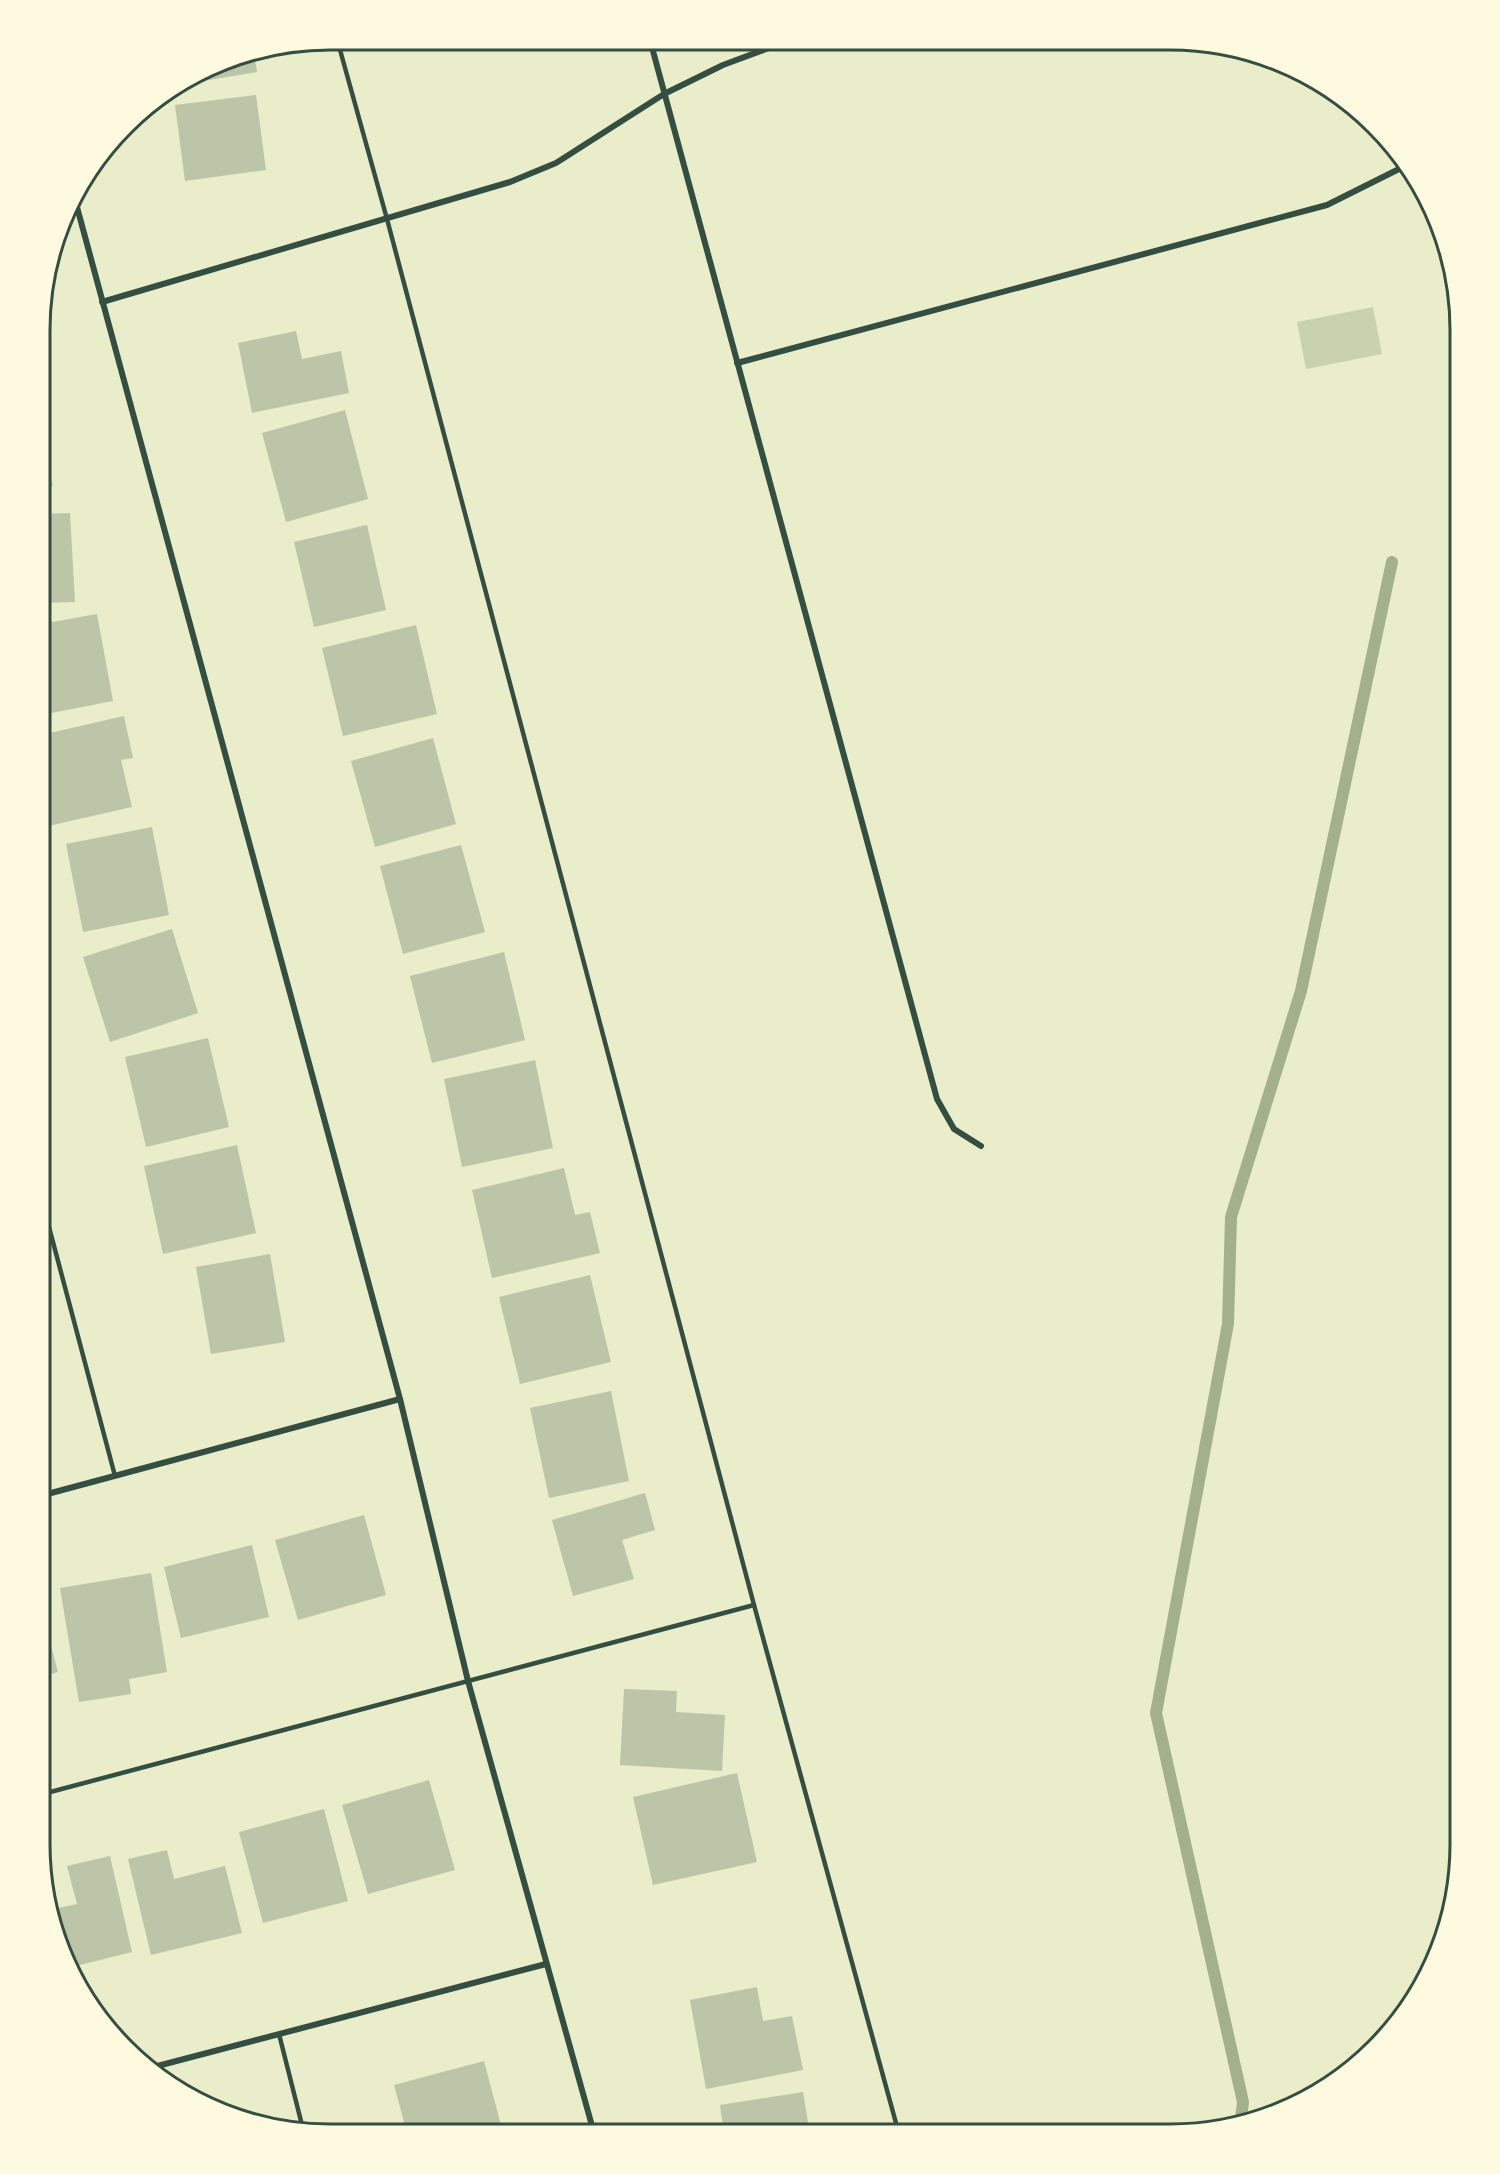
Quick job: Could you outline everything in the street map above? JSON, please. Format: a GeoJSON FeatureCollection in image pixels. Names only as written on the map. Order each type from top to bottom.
{"type":"FeatureCollection","features":[{"type":"Feature","properties":{"kind":"street"},"geometry":{"type":"LineString","coordinates":[[653,50],[937,1099],[954,1129],[981,1146]]}},
{"type":"Feature","properties":{"kind":"street"},"geometry":{"type":"LineString","coordinates":[[102,302],[510,182],[556,163],[664,94],[723,65],[763,50]]}},
{"type":"Feature","properties":{"kind":"street"},"geometry":{"type":"LineString","coordinates":[[737,363],[1328,205],[1399,169]]}},
{"type":"Feature","properties":{"kind":"street"},"geometry":{"type":"LineString","coordinates":[[77,208],[400,1399],[468,1682],[591,2124]]}},
{"type":"Feature","properties":{"kind":"street"},"geometry":{"type":"LineString","coordinates":[[50,1493],[400,1399]]}},
{"type":"Feature","properties":{"kind":"street"},"geometry":{"type":"LineString","coordinates":[[157,2065],[546,1964]]}},
{"type":"Feature","properties":{"kind":"lane"},"geometry":{"type":"LineString","coordinates":[[340,50],[387,219],[754,1605],[896,2124]]}},
{"type":"Feature","properties":{"kind":"lane"},"geometry":{"type":"LineString","coordinates":[[50,1231],[115,1476]]}},
{"type":"Feature","properties":{"kind":"lane"},"geometry":{"type":"LineString","coordinates":[[50,1792],[754,1605]]}},
{"type":"Feature","properties":{"kind":"lane"},"geometry":{"type":"LineString","coordinates":[[279,2034],[301,2123]]}},
{"type":"Feature","properties":{"kind":"green space"},"geometry":{"type":"Polygon","coordinates":[[[1373,307],[1382,354],[1306,369],[1297,322],[1373,307]]]}},
{"type":"Feature","properties":{"kind":"building"},"geometry":{"type":"Polygon","coordinates":[[[255,60],[257,72],[200,82],[255,60]]]}},
{"type":"Feature","properties":{"kind":"building"},"geometry":{"type":"Polygon","coordinates":[[[256,95],[266,170],[185,181],[175,105],[256,95]]]}},
{"type":"Feature","properties":{"kind":"building"},"geometry":{"type":"Polygon","coordinates":[[[296,331],[302,359],[341,351],[349,393],[252,413],[238,343],[296,331]]]}},
{"type":"Feature","properties":{"kind":"building"},"geometry":{"type":"Polygon","coordinates":[[[345,410],[368,499],[286,522],[262,433],[345,410]]]}},
{"type":"Feature","properties":{"kind":"building"},"geometry":{"type":"Polygon","coordinates":[[[70,513],[75,602],[50,603],[50,514],[70,513]]]}},
{"type":"Feature","properties":{"kind":"building"},"geometry":{"type":"Polygon","coordinates":[[[367,525],[386,610],[314,627],[294,542],[367,525]]]}},
{"type":"Feature","properties":{"kind":"building"},"geometry":{"type":"Polygon","coordinates":[[[97,614],[113,701],[50,713],[50,622],[97,614]]]}},
{"type":"Feature","properties":{"kind":"building"},"geometry":{"type":"Polygon","coordinates":[[[416,625],[437,714],[343,736],[322,648],[416,625]]]}},
{"type":"Feature","properties":{"kind":"building"},"geometry":{"type":"Polygon","coordinates":[[[124,716],[133,758],[121,760],[132,807],[50,826],[50,733],[124,716]]]}},
{"type":"Feature","properties":{"kind":"building"},"geometry":{"type":"Polygon","coordinates":[[[433,738],[456,824],[375,847],[351,761],[433,738]]]}},
{"type":"Feature","properties":{"kind":"building"},"geometry":{"type":"Polygon","coordinates":[[[152,827],[169,915],[83,932],[66,844],[152,827]]]}},
{"type":"Feature","properties":{"kind":"building"},"geometry":{"type":"Polygon","coordinates":[[[461,845],[485,932],[403,954],[380,866],[461,845]]]}},
{"type":"Feature","properties":{"kind":"building"},"geometry":{"type":"Polygon","coordinates":[[[172,929],[198,1013],[110,1042],[83,957],[172,929]]]}},
{"type":"Feature","properties":{"kind":"building"},"geometry":{"type":"Polygon","coordinates":[[[504,952],[525,1040],[432,1063],[410,976],[504,952]]]}},
{"type":"Feature","properties":{"kind":"building"},"geometry":{"type":"Polygon","coordinates":[[[208,1038],[229,1127],[146,1147],[125,1057],[208,1038]]]}},
{"type":"Feature","properties":{"kind":"building"},"geometry":{"type":"Polygon","coordinates":[[[535,1060],[553,1148],[462,1167],[444,1079],[535,1060]]]}},
{"type":"Feature","properties":{"kind":"building"},"geometry":{"type":"Polygon","coordinates":[[[237,1145],[256,1233],[163,1254],[144,1166],[237,1145]]]}},
{"type":"Feature","properties":{"kind":"building"},"geometry":{"type":"Polygon","coordinates":[[[564,1168],[575,1215],[590,1212],[600,1253],[492,1278],[472,1190],[564,1168]]]}},
{"type":"Feature","properties":{"kind":"building"},"geometry":{"type":"Polygon","coordinates":[[[270,1254],[285,1342],[211,1354],[196,1267],[270,1254]]]}},
{"type":"Feature","properties":{"kind":"building"},"geometry":{"type":"Polygon","coordinates":[[[590,1275],[611,1362],[520,1384],[499,1297],[590,1275]]]}},
{"type":"Feature","properties":{"kind":"building"},"geometry":{"type":"Polygon","coordinates":[[[611,1391],[629,1481],[549,1498],[530,1408],[611,1391]]]}},
{"type":"Feature","properties":{"kind":"building"},"geometry":{"type":"Polygon","coordinates":[[[645,1493],[655,1530],[622,1540],[634,1579],[573,1596],[552,1520],[645,1493]]]}},
{"type":"Feature","properties":{"kind":"building"},"geometry":{"type":"Polygon","coordinates":[[[364,1515],[386,1595],[298,1620],[275,1540],[364,1515]]]}},
{"type":"Feature","properties":{"kind":"building"},"geometry":{"type":"Polygon","coordinates":[[[252,1545],[269,1617],[181,1638],[164,1567],[252,1545]]]}},
{"type":"Feature","properties":{"kind":"building"},"geometry":{"type":"Polygon","coordinates":[[[151,1573],[167,1672],[129,1679],[131,1694],[79,1702],[60,1588],[151,1573]]]}},
{"type":"Feature","properties":{"kind":"building"},"geometry":{"type":"Polygon","coordinates":[[[50,1642],[58,1672],[50,1675],[50,1642]]]}},
{"type":"Feature","properties":{"kind":"building"},"geometry":{"type":"Polygon","coordinates":[[[624,1689],[677,1691],[676,1712],[725,1715],[722,1771],[620,1765],[624,1689]]]}},
{"type":"Feature","properties":{"kind":"building"},"geometry":{"type":"Polygon","coordinates":[[[737,1773],[757,1862],[653,1885],[633,1797],[737,1773]]]}},
{"type":"Feature","properties":{"kind":"building"},"geometry":{"type":"Polygon","coordinates":[[[429,1780],[455,1870],[368,1894],[342,1805],[429,1780]]]}},
{"type":"Feature","properties":{"kind":"building"},"geometry":{"type":"Polygon","coordinates":[[[324,1809],[348,1901],[263,1923],[239,1832],[324,1809]]]}},
{"type":"Feature","properties":{"kind":"building"},"geometry":{"type":"Polygon","coordinates":[[[167,1850],[174,1879],[225,1866],[242,1933],[151,1955],[128,1859],[167,1850]]]}},
{"type":"Feature","properties":{"kind":"building"},"geometry":{"type":"Polygon","coordinates":[[[110,1856],[132,1952],[77,1966],[64,1934],[57,1908],[77,1904],[67,1866],[110,1856]]]}},
{"type":"Feature","properties":{"kind":"building"},"geometry":{"type":"Polygon","coordinates":[[[757,1987],[763,2021],[792,2016],[803,2070],[706,2089],[690,2000],[757,1987]]]}},
{"type":"Feature","properties":{"kind":"building"},"geometry":{"type":"Polygon","coordinates":[[[484,2061],[501,2124],[405,2124],[394,2085],[484,2061]]]}},
{"type":"Feature","properties":{"kind":"building"},"geometry":{"type":"Polygon","coordinates":[[[803,2092],[808,2124],[723,2124],[720,2105],[803,2092]]]}},
{"type":"Feature","properties":{"kind":"waterway"},"geometry":{"type":"LineString","coordinates":[[1241,2115],[1243,2102],[1156,1713],[1228,1324],[1231,1217],[1301,991],[1392,562]]}}]}
